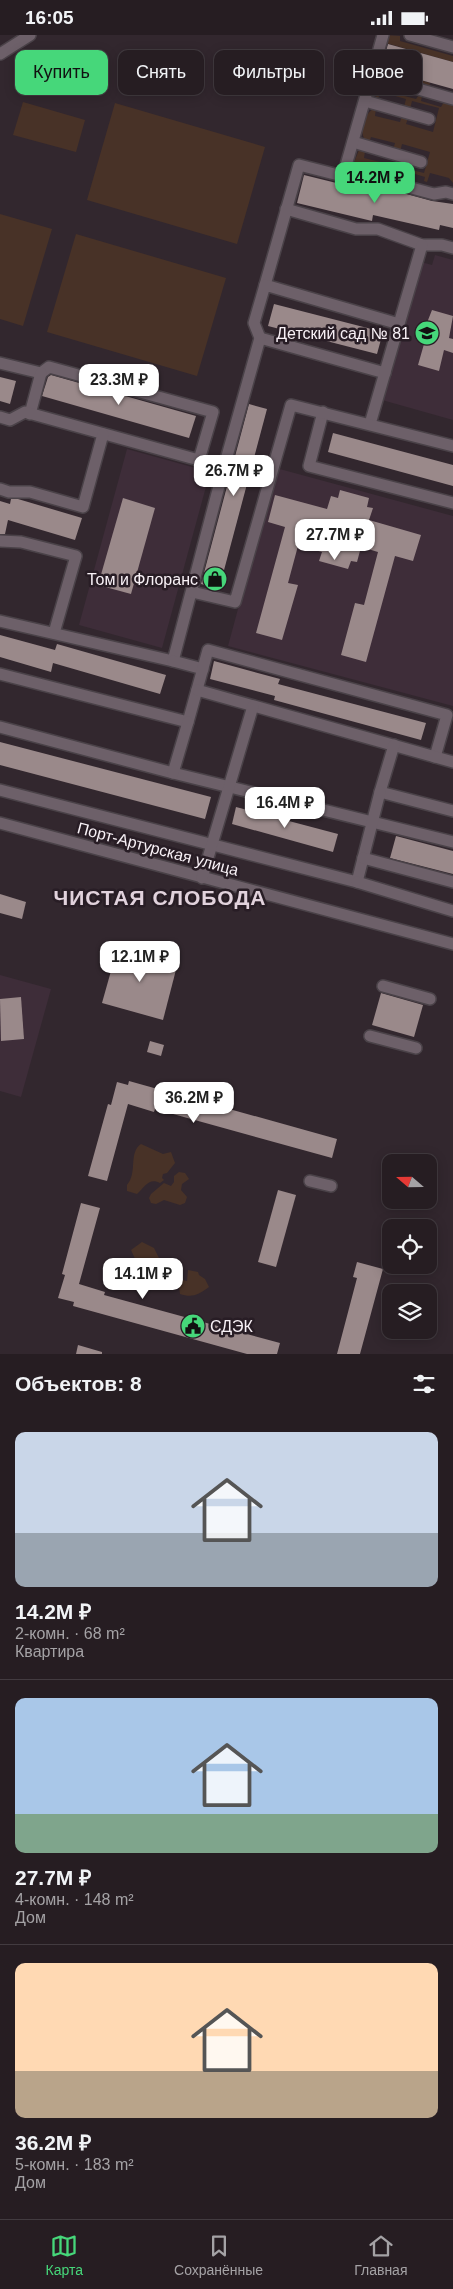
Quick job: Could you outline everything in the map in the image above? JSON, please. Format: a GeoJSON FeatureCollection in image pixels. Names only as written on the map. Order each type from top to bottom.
{"type":"FeatureCollection","features":[{"type":"Feature","properties":{"kind":"street"},"geometry":{"type":"LineString","coordinates":[[0,54],[30,35]]}},
{"type":"Feature","properties":{"kind":"street"},"geometry":{"type":"LineString","coordinates":[[379,50],[383,35]]}},
{"type":"Feature","properties":{"kind":"street"},"geometry":{"type":"LineString","coordinates":[[410,35],[453,47]]}},
{"type":"Feature","properties":{"kind":"street"},"geometry":{"type":"LineString","coordinates":[[422,90],[453,99]]}},
{"type":"Feature","properties":{"kind":"street"},"geometry":{"type":"LineString","coordinates":[[342,176],[367,95]]}},
{"type":"Feature","properties":{"kind":"street"},"geometry":{"type":"LineString","coordinates":[[365,101],[429,119]]}},
{"type":"Feature","properties":{"kind":"street"},"geometry":{"type":"LineString","coordinates":[[353,142],[421,162]]}},
{"type":"Feature","properties":{"kind":"street"},"geometry":{"type":"LineString","coordinates":[[173,661],[260,338],[254,323],[299,165],[366,182],[389,182],[434,194],[446,192],[453,194]]}},
{"type":"Feature","properties":{"kind":"street"},"geometry":{"type":"LineString","coordinates":[[286,209],[356,229],[378,229],[422,245],[442,245],[453,248]]}},
{"type":"Feature","properties":{"kind":"street"},"geometry":{"type":"LineString","coordinates":[[370,424],[422,245]]}},
{"type":"Feature","properties":{"kind":"street"},"geometry":{"type":"LineString","coordinates":[[265,285],[399,323]]}},
{"type":"Feature","properties":{"kind":"street"},"geometry":{"type":"LineString","coordinates":[[260,338],[385,373]]}},
{"type":"Feature","properties":{"kind":"street"},"geometry":{"type":"LineString","coordinates":[[0,363],[41,373]]}},
{"type":"Feature","properties":{"kind":"street"},"geometry":{"type":"LineString","coordinates":[[30,413],[41,373],[48,367],[213,412],[199,460]]}},
{"type":"Feature","properties":{"kind":"street"},"geometry":{"type":"LineString","coordinates":[[192,592],[235,602],[291,405],[453,446]]}},
{"type":"Feature","properties":{"kind":"street"},"geometry":{"type":"LineString","coordinates":[[0,417],[10,420],[24,412],[30,413],[224,467]]}},
{"type":"Feature","properties":{"kind":"street"},"geometry":{"type":"LineString","coordinates":[[323,413],[309,466],[453,503]]}},
{"type":"Feature","properties":{"kind":"street"},"geometry":{"type":"LineString","coordinates":[[0,489],[9,492],[30,492],[83,507],[104,434]]}},
{"type":"Feature","properties":{"kind":"street"},"geometry":{"type":"LineString","coordinates":[[0,541],[21,541],[76,556],[54,633]]}},
{"type":"Feature","properties":{"kind":"street"},"geometry":{"type":"LineString","coordinates":[[0,621],[203,669]]}},
{"type":"Feature","properties":{"kind":"street"},"geometry":{"type":"LineString","coordinates":[[173,773],[208,650],[447,715],[435,757]]}},
{"type":"Feature","properties":{"kind":"street"},"geometry":{"type":"LineString","coordinates":[[0,674],[188,722]]}},
{"type":"Feature","properties":{"kind":"street"},"geometry":{"type":"LineString","coordinates":[[196,690],[453,762]]}},
{"type":"Feature","properties":{"kind":"street"},"geometry":{"type":"LineString","coordinates":[[202,878],[253,706]]}},
{"type":"Feature","properties":{"kind":"street"},"geometry":{"type":"LineString","coordinates":[[0,727],[228,787],[453,842]]}},
{"type":"Feature","properties":{"kind":"street"},"geometry":{"type":"LineString","coordinates":[[356,883],[394,745]]}},
{"type":"Feature","properties":{"kind":"street"},"geometry":{"type":"LineString","coordinates":[[0,790],[356,883],[453,911]]}},
{"type":"Feature","properties":{"kind":"street"},"geometry":{"type":"LineString","coordinates":[[380,792],[453,811]]}},
{"type":"Feature","properties":{"kind":"street","name":"Порт-Артурская улица"},"geometry":{"type":"LineString","coordinates":[[0,823],[453,944]]}},
{"type":"Feature","properties":{"kind":"street"},"geometry":{"type":"LineString","coordinates":[[363,858],[453,882]]}},
{"type":"Feature","properties":{"kind":"street"},"geometry":{"type":"LineString","coordinates":[[383,986],[430,999]]}},
{"type":"Feature","properties":{"kind":"street"},"geometry":{"type":"LineString","coordinates":[[370,1036],[416,1049]]}},
{"type":"Feature","properties":{"kind":"street"},"geometry":{"type":"LineString","coordinates":[[310,1181],[331,1186]]}},
{"type":"Feature","properties":{"kind":"shaded area"},"geometry":{"type":"Polygon","coordinates":[[[385,35],[400,36],[400,41],[453,56],[453,62],[422,53],[422,50],[411,50],[386,43],[384,50],[381,50],[385,35]]]}},
{"type":"Feature","properties":{"kind":"shaded area"},"geometry":{"type":"Polygon","coordinates":[[[422,81],[430,83],[429,88],[422,86],[422,81]]]}},
{"type":"Feature","properties":{"kind":"shaded area"},"geometry":{"type":"Polygon","coordinates":[[[392,95],[416,99],[419,95],[422,96],[421,101],[441,107],[444,102],[453,104],[453,183],[449,178],[430,173],[427,182],[424,181],[425,177],[388,166],[383,173],[372,171],[369,164],[359,162],[356,167],[353,165],[359,150],[365,151],[364,158],[424,173],[430,152],[402,144],[400,152],[393,150],[395,143],[371,137],[369,143],[363,135],[362,130],[365,119],[376,108],[375,116],[400,122],[402,116],[408,118],[406,124],[433,132],[439,108],[412,101],[410,109],[404,107],[406,99],[392,95]]]}},
{"type":"Feature","properties":{"kind":"shaded area"},"geometry":{"type":"Polygon","coordinates":[[[23,102],[85,120],[76,152],[13,135],[23,102]]]}},
{"type":"Feature","properties":{"kind":"shaded area"},"geometry":{"type":"Polygon","coordinates":[[[115,103],[265,147],[237,244],[87,200],[115,103]]]}},
{"type":"Feature","properties":{"kind":"shaded area"},"geometry":{"type":"Polygon","coordinates":[[[0,214],[52,229],[23,326],[0,319],[0,214]]]}},
{"type":"Feature","properties":{"kind":"shaded area"},"geometry":{"type":"Polygon","coordinates":[[[76,234],[226,278],[197,376],[47,332],[76,234]]]}},
{"type":"Feature","properties":{"kind":"shaded area","name":"Детский сад № 81"},"geometry":{"type":"Polygon","coordinates":[[[435,255],[453,260],[453,420],[382,400],[421,262],[432,265],[435,255]]]}},
{"type":"Feature","properties":{"kind":"shaded area"},"geometry":{"type":"Polygon","coordinates":[[[127,449],[210,472],[162,648],[79,625],[127,449]]]}},
{"type":"Feature","properties":{"kind":"shaded area"},"geometry":{"type":"Polygon","coordinates":[[[276,468],[453,516],[453,706],[228,646],[276,468]]]}},
{"type":"Feature","properties":{"kind":"shaded area"},"geometry":{"type":"Polygon","coordinates":[[[0,975],[51,989],[21,1097],[0,1091],[0,975]]]}},
{"type":"Feature","properties":{"kind":"shaded area"},"geometry":{"type":"Polygon","coordinates":[[[141,1144],[163,1154],[171,1152],[175,1163],[167,1173],[163,1174],[162,1178],[164,1180],[160,1183],[150,1182],[137,1194],[127,1191],[127,1185],[132,1174],[135,1152],[141,1144]]]}},
{"type":"Feature","properties":{"kind":"shaded area"},"geometry":{"type":"Polygon","coordinates":[[[179,1172],[185,1173],[189,1179],[182,1184],[181,1190],[187,1197],[185,1203],[180,1205],[164,1200],[156,1204],[151,1203],[149,1198],[151,1194],[164,1183],[171,1186],[174,1182],[174,1176],[179,1172]]]}},
{"type":"Feature","properties":{"kind":"shaded area"},"geometry":{"type":"Polygon","coordinates":[[[142,1242],[154,1248],[160,1260],[164,1261],[165,1267],[161,1270],[162,1280],[149,1285],[131,1250],[142,1242]]]}},
{"type":"Feature","properties":{"kind":"shaded area"},"geometry":{"type":"Polygon","coordinates":[[[188,1270],[198,1272],[205,1279],[209,1287],[195,1295],[180,1294],[178,1279],[187,1281],[188,1270]]]}},
{"type":"Feature","properties":{"kind":"building"},"geometry":{"type":"Polygon","coordinates":[[[388,44],[410,50],[386,50],[388,44]]]}},
{"type":"Feature","properties":{"kind":"building"},"geometry":{"type":"Polygon","coordinates":[[[422,53],[453,62],[453,89],[422,80],[422,53]]]}},
{"type":"Feature","properties":{"kind":"building"},"geometry":{"type":"Polygon","coordinates":[[[304,175],[377,193],[378,189],[388,189],[432,201],[453,204],[453,228],[440,225],[439,230],[373,215],[372,221],[297,203],[304,175]]]}},
{"type":"Feature","properties":{"kind":"building"},"geometry":{"type":"Polygon","coordinates":[[[274,304],[383,332],[377,354],[268,326],[274,304]]]}},
{"type":"Feature","properties":{"kind":"building","name":"Детский сад № 81"},"geometry":{"type":"Polygon","coordinates":[[[432,310],[453,316],[449,338],[453,339],[453,353],[444,350],[439,371],[418,365],[424,344],[419,343],[432,310]]]}},
{"type":"Feature","properties":{"kind":"building"},"geometry":{"type":"Polygon","coordinates":[[[51,375],[196,416],[189,438],[42,396],[48,377],[51,375]]]}},
{"type":"Feature","properties":{"kind":"building"},"geometry":{"type":"Polygon","coordinates":[[[0,377],[16,381],[10,404],[0,401],[0,377]]]}},
{"type":"Feature","properties":{"kind":"building"},"geometry":{"type":"Polygon","coordinates":[[[249,404],[267,409],[219,589],[201,584],[249,404]]]}},
{"type":"Feature","properties":{"kind":"building"},"geometry":{"type":"Polygon","coordinates":[[[333,433],[453,465],[453,486],[328,452],[333,433]]]}},
{"type":"Feature","properties":{"kind":"building"},"geometry":{"type":"Polygon","coordinates":[[[340,490],[369,498],[367,507],[373,508],[369,520],[421,535],[413,561],[395,556],[366,662],[341,655],[355,603],[364,605],[378,552],[361,547],[357,562],[351,561],[348,569],[319,561],[322,552],[315,550],[319,536],[302,531],[288,583],[298,585],[282,640],[256,633],[285,527],[268,522],[275,495],[327,509],[331,496],[338,498],[340,490]]]}},
{"type":"Feature","properties":{"kind":"building"},"geometry":{"type":"Polygon","coordinates":[[[123,498],[155,508],[131,594],[98,585],[123,498]]]}},
{"type":"Feature","properties":{"kind":"building"},"geometry":{"type":"Polygon","coordinates":[[[11,499],[18,499],[82,518],[75,540],[8,520],[5,534],[0,534],[0,501],[10,504],[11,499]]]}},
{"type":"Feature","properties":{"kind":"building"},"geometry":{"type":"Polygon","coordinates":[[[0,635],[55,650],[57,644],[166,675],[160,694],[53,663],[51,672],[0,657],[0,635]]]}},
{"type":"Feature","properties":{"kind":"building"},"geometry":{"type":"Polygon","coordinates":[[[214,661],[280,679],[278,684],[426,723],[421,740],[274,700],[275,696],[210,679],[214,661]]]}},
{"type":"Feature","properties":{"kind":"building"},"geometry":{"type":"Polygon","coordinates":[[[0,742],[211,797],[205,819],[0,765],[0,742]]]}},
{"type":"Feature","properties":{"kind":"building"},"geometry":{"type":"Polygon","coordinates":[[[236,807],[338,834],[333,852],[232,824],[236,807]]]}},
{"type":"Feature","properties":{"kind":"building"},"geometry":{"type":"Polygon","coordinates":[[[396,836],[453,851],[453,874],[390,858],[396,836]]]}},
{"type":"Feature","properties":{"kind":"building"},"geometry":{"type":"Polygon","coordinates":[[[0,894],[26,902],[22,919],[0,913],[0,894]]]}},
{"type":"Feature","properties":{"kind":"building"},"geometry":{"type":"Polygon","coordinates":[[[118,946],[178,962],[163,1020],[102,1003],[118,946]]]}},
{"type":"Feature","properties":{"kind":"building"},"geometry":{"type":"Polygon","coordinates":[[[381,993],[423,1005],[414,1037],[372,1025],[381,993]]]}},
{"type":"Feature","properties":{"kind":"building"},"geometry":{"type":"Polygon","coordinates":[[[21,997],[24,1039],[1,1041],[0,999],[21,997]]]}},
{"type":"Feature","properties":{"kind":"building"},"geometry":{"type":"Polygon","coordinates":[[[150,1041],[164,1045],[161,1056],[147,1052],[150,1041]]]}},
{"type":"Feature","properties":{"kind":"building"},"geometry":{"type":"Polygon","coordinates":[[[129,1081],[337,1139],[332,1158],[155,1109],[154,1112],[128,1104],[107,1181],[88,1176],[108,1104],[111,1105],[117,1082],[128,1085],[129,1081]]]}},
{"type":"Feature","properties":{"kind":"building"},"geometry":{"type":"Polygon","coordinates":[[[278,1190],[296,1195],[276,1267],[258,1262],[278,1190]]]}},
{"type":"Feature","properties":{"kind":"building"},"geometry":{"type":"Polygon","coordinates":[[[81,1203],[100,1208],[79,1284],[105,1292],[104,1295],[280,1343],[277,1354],[247,1354],[73,1306],[74,1302],[58,1298],[65,1275],[62,1274],[81,1203]]]}},
{"type":"Feature","properties":{"kind":"building"},"geometry":{"type":"Polygon","coordinates":[[[357,1262],[382,1269],[360,1354],[337,1354],[357,1278],[353,1277],[357,1262]]]}},
{"type":"Feature","properties":{"kind":"building"},"geometry":{"type":"Polygon","coordinates":[[[78,1345],[102,1352],[102,1354],[76,1354],[78,1345]]]}},
{"type":"Feature","properties":{"kind":"place","name":"Детский сад № 81"},"geometry":{"type":"Point","coordinates":[427,333]}},
{"type":"Feature","properties":{"kind":"place","name":"Том и Флоранс"},"geometry":{"type":"Point","coordinates":[215,579]}},
{"type":"Feature","properties":{"kind":"place","name":"СДЭК"},"geometry":{"type":"Point","coordinates":[193,1326]}},
{"type":"Feature","properties":{"kind":"district","name":"ЧИСТАЯ СЛОБОДА"},"geometry":{"type":"Point","coordinates":[160,897]}}]}
